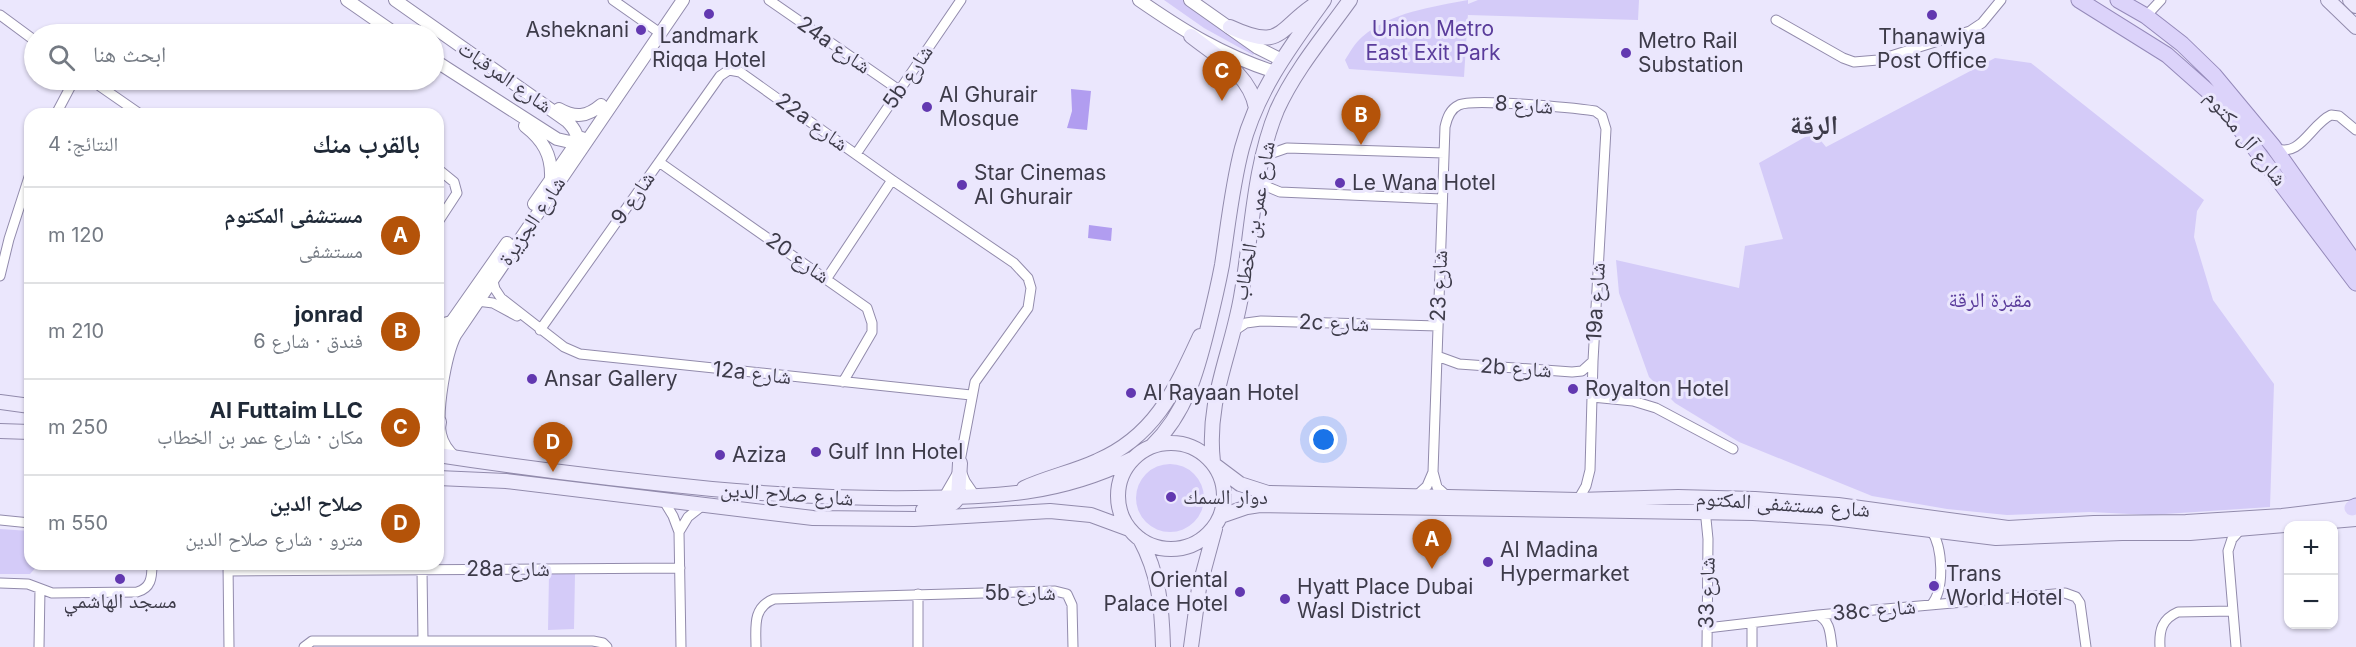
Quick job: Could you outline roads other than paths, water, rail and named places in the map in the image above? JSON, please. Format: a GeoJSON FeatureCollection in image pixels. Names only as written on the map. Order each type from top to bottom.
{"type":"FeatureCollection","features":[{"type":"Feature","properties":{"kind":"main road"},"geometry":{"type":"LineString","coordinates":[[1230,27],[1256,37],[1275,36],[1287,29],[1307,9],[1324,0]]}},
{"type":"Feature","properties":{"kind":"main road","name":"شارع عمر بن الخطاب"},"geometry":{"type":"LineString","coordinates":[[1152,446],[1173,423],[1190,393],[1222,265],[1243,147],[1256,108],[1278,66],[1324,0]]}},
{"type":"Feature","properties":{"kind":"main road","name":"شارع عمر بن الخطاب"},"geometry":{"type":"LineString","coordinates":[[1214,464],[1211,437],[1214,402],[1241,298],[1259,177],[1277,111],[1302,67],[1350,0]]}},
{"type":"Feature","properties":{"kind":"main road","name":"شارع آل مكتوم"},"geometry":{"type":"LineString","coordinates":[[2079,0],[2167,54],[2219,101],[2356,283]]}},
{"type":"Feature","properties":{"kind":"main road"},"geometry":{"type":"LineString","coordinates":[[2096,0],[2128,18],[2146,16]]}},
{"type":"Feature","properties":{"kind":"main road","name":"شارع آل مكتوم"},"geometry":{"type":"LineString","coordinates":[[2118,0],[2146,16],[2198,59],[2273,146],[2356,264]]}},
{"type":"Feature","properties":{"kind":"main road"},"geometry":{"type":"LineString","coordinates":[[2328,0],[2356,27]]}},
{"type":"Feature","properties":{"kind":"main road"},"geometry":{"type":"LineString","coordinates":[[2349,0],[2356,6]]}},
{"type":"Feature","properties":{"kind":"main road"},"geometry":{"type":"LineString","coordinates":[[1191,36],[1245,80],[1256,108]]}},
{"type":"Feature","properties":{"kind":"main road"},"geometry":{"type":"LineString","coordinates":[[1278,66],[1302,67]]}},
{"type":"Feature","properties":{"kind":"main road"},"geometry":{"type":"LineString","coordinates":[[1278,66],[1294,80]]}},
{"type":"Feature","properties":{"kind":"main road"},"geometry":{"type":"LineString","coordinates":[[1011,495],[1044,479],[1097,462],[1123,447],[1146,429],[1173,393],[1212,310]]}},
{"type":"Feature","properties":{"kind":"main road"},"geometry":{"type":"LineString","coordinates":[[0,402],[24,405]]}},
{"type":"Feature","properties":{"kind":"main road"},"geometry":{"type":"LineString","coordinates":[[0,431],[24,432]]}},
{"type":"Feature","properties":{"kind":"main road"},"geometry":{"type":"LineString","coordinates":[[1191,647],[1199,588],[1218,521],[1225,494],[1214,464],[1203,453],[1191,446],[1172,443],[1152,446],[1132,459],[1125,469],[1118,492],[1122,518],[1129,529],[1140,539],[1155,547],[1172,549],[1188,547],[1203,539],[1218,521]]}},
{"type":"Feature","properties":{"kind":"main road","name":"شارع صلاح الدين"},"geometry":{"type":"LineString","coordinates":[[444,456],[527,469],[763,494],[861,499],[958,498],[1034,492],[1079,481],[1132,459]]}},
{"type":"Feature","properties":{"kind":"main road"},"geometry":{"type":"LineString","coordinates":[[863,520],[878,513],[946,508],[958,498],[960,463]]}},
{"type":"Feature","properties":{"kind":"main road","name":"شارع مستشفى المكتوم"},"geometry":{"type":"LineString","coordinates":[[1214,464],[1240,484],[1268,493],[1578,500],[1710,497],[1838,505],[2008,528],[2094,523],[2194,522],[2355,510]]}},
{"type":"Feature","properties":{"kind":"main road","name":"شارع صلاح الدين"},"geometry":{"type":"LineString","coordinates":[[444,478],[506,482],[791,517],[863,520],[948,518],[1050,511],[1091,515],[1129,529]]}},
{"type":"Feature","properties":{"kind":"main road","name":"شارع مستشفى المكتوم"},"geometry":{"type":"LineString","coordinates":[[1218,521],[1247,507],[1260,505],[1709,512],[1823,517],[2018,539],[2095,534],[2240,530],[2355,510]]}},
{"type":"Feature","properties":{"kind":"main road"},"geometry":{"type":"LineString","coordinates":[[1140,539],[1159,587],[1163,647]]}},
{"type":"Feature","properties":{"kind":"street"},"geometry":{"type":"LineString","coordinates":[[347,0],[382,24]]}},
{"type":"Feature","properties":{"kind":"street","name":"شارع المرقبات"},"geometry":{"type":"LineString","coordinates":[[395,0],[429,24]]}},
{"type":"Feature","properties":{"kind":"street"},"geometry":{"type":"LineString","coordinates":[[614,0],[658,31]]}},
{"type":"Feature","properties":{"kind":"street","name":"شارع الجزيرة"},"geometry":{"type":"LineString","coordinates":[[444,381],[448,352],[455,335],[591,134],[658,31],[675,0]]}},
{"type":"Feature","properties":{"kind":"street","name":"شارع الجزيرة"},"geometry":{"type":"LineString","coordinates":[[444,335],[601,105],[683,0]]}},
{"type":"Feature","properties":{"kind":"street","name":"24a شارع"},"geometry":{"type":"LineString","coordinates":[[769,0],[899,90]]}},
{"type":"Feature","properties":{"kind":"street","name":"5b شارع"},"geometry":{"type":"LineString","coordinates":[[856,154],[961,0]]}},
{"type":"Feature","properties":{"kind":"street"},"geometry":{"type":"LineString","coordinates":[[1139,0],[1191,36],[1225,53],[1278,66]]}},
{"type":"Feature","properties":{"kind":"street"},"geometry":{"type":"LineString","coordinates":[[1190,0],[1268,54],[1278,66]]}},
{"type":"Feature","properties":{"kind":"street"},"geometry":{"type":"LineString","coordinates":[[1776,20],[1843,58],[1866,62],[1970,31],[1982,23],[2001,0]]}},
{"type":"Feature","properties":{"kind":"street"},"geometry":{"type":"LineString","coordinates":[[2146,16],[2161,0]]}},
{"type":"Feature","properties":{"kind":"street"},"geometry":{"type":"LineString","coordinates":[[0,15],[24,33]]}},
{"type":"Feature","properties":{"kind":"street","name":"شارع المرقبات"},"geometry":{"type":"LineString","coordinates":[[444,34],[567,121],[575,131],[578,140],[566,142],[557,139],[444,65]]}},
{"type":"Feature","properties":{"kind":"street"},"geometry":{"type":"LineString","coordinates":[[444,63],[527,117],[535,118],[539,107],[506,78]]}},
{"type":"Feature","properties":{"kind":"street","name":"22a شارع"},"geometry":{"type":"LineString","coordinates":[[729,70],[745,75],[892,180],[1014,263],[1028,278],[1031,288],[1028,308],[975,382],[971,395]]}},
{"type":"Feature","properties":{"kind":"street","name":"شارع 9"},"geometry":{"type":"LineString","coordinates":[[540,330],[716,80],[729,70]]}},
{"type":"Feature","properties":{"kind":"street"},"geometry":{"type":"LineString","coordinates":[[522,89],[533,92],[570,114],[587,115],[601,105]]}},
{"type":"Feature","properties":{"kind":"street"},"geometry":{"type":"LineString","coordinates":[[59,108],[69,90]]}},
{"type":"Feature","properties":{"kind":"street"},"geometry":{"type":"LineString","coordinates":[[105,90],[131,108]]}},
{"type":"Feature","properties":{"kind":"street","name":"شارع 8"},"geometry":{"type":"LineString","coordinates":[[1458,105],[1478,102],[1590,110]]}},
{"type":"Feature","properties":{"kind":"street"},"geometry":{"type":"LineString","coordinates":[[503,105],[509,113],[541,140],[550,158],[551,178]]}},
{"type":"Feature","properties":{"kind":"street","name":"شارع 23"},"geometry":{"type":"LineString","coordinates":[[1433,472],[1444,153],[1447,119],[1458,105]]}},
{"type":"Feature","properties":{"kind":"street","name":"19a شارع"},"geometry":{"type":"LineString","coordinates":[[1578,500],[1589,478],[1606,129],[1602,116],[1590,110]]}},
{"type":"Feature","properties":{"kind":"street"},"geometry":{"type":"LineString","coordinates":[[2273,146],[2283,151],[2293,149],[2326,117],[2335,115],[2343,118],[2356,130]]}},
{"type":"Feature","properties":{"kind":"street"},"geometry":{"type":"LineString","coordinates":[[537,214],[543,198],[575,150],[578,140],[591,134]]}},
{"type":"Feature","properties":{"kind":"street"},"geometry":{"type":"LineString","coordinates":[[1264,156],[1287,148],[1444,153]]}},
{"type":"Feature","properties":{"kind":"street","name":"شارع 20"},"geometry":{"type":"LineString","coordinates":[[658,162],[861,302],[871,315],[869,340],[843,382]]}},
{"type":"Feature","properties":{"kind":"street"},"geometry":{"type":"LineString","coordinates":[[444,174],[454,182],[457,193],[444,213]]}},
{"type":"Feature","properties":{"kind":"street"},"geometry":{"type":"LineString","coordinates":[[1259,177],[1268,187],[1280,192],[1442,199]]}},
{"type":"Feature","properties":{"kind":"street"},"geometry":{"type":"LineString","coordinates":[[827,278],[892,180]]}},
{"type":"Feature","properties":{"kind":"street"},"geometry":{"type":"LineString","coordinates":[[0,276],[24,193]]}},
{"type":"Feature","properties":{"kind":"street","name":"12a شارع"},"geometry":{"type":"LineString","coordinates":[[492,278],[501,298],[540,330],[564,347],[588,356],[971,395]]}},
{"type":"Feature","properties":{"kind":"street","name":"12a شارع"},"geometry":{"type":"LineString","coordinates":[[477,301],[493,303],[540,330]]}},
{"type":"Feature","properties":{"kind":"street"},"geometry":{"type":"LineString","coordinates":[[444,322],[453,320]]}},
{"type":"Feature","properties":{"kind":"street","name":"2c شارع"},"geometry":{"type":"LineString","coordinates":[[1233,331],[1246,323],[1261,321],[1438,326]]}},
{"type":"Feature","properties":{"kind":"street","name":"2b شارع"},"geometry":{"type":"LineString","coordinates":[[1437,356],[1459,364],[1572,372],[1582,371],[1593,361]]}},
{"type":"Feature","properties":{"kind":"street"},"geometry":{"type":"LineString","coordinates":[[943,498],[954,481],[960,463],[971,395]]}},
{"type":"Feature","properties":{"kind":"street"},"geometry":{"type":"LineString","coordinates":[[1592,397],[1632,401],[1656,408],[1733,449]]}},
{"type":"Feature","properties":{"kind":"street","name":"شارع الجزيرة"},"geometry":{"type":"LineString","coordinates":[[444,444],[455,458]]}},
{"type":"Feature","properties":{"kind":"street"},"geometry":{"type":"LineString","coordinates":[[960,463],[965,481],[976,497]]}},
{"type":"Feature","properties":{"kind":"street"},"geometry":{"type":"LineString","coordinates":[[1416,497],[1427,486],[1433,472]]}},
{"type":"Feature","properties":{"kind":"street"},"geometry":{"type":"LineString","coordinates":[[1433,472],[1437,487],[1448,498]]}},
{"type":"Feature","properties":{"kind":"street","name":"شارع 33"},"geometry":{"type":"LineString","coordinates":[[1707,647],[1710,497]]}},
{"type":"Feature","properties":{"kind":"street"},"geometry":{"type":"LineString","coordinates":[[664,501],[679,532],[681,647]]}},
{"type":"Feature","properties":{"kind":"street"},"geometry":{"type":"LineString","coordinates":[[679,532],[688,517],[702,506]]}},
{"type":"Feature","properties":{"kind":"street"},"geometry":{"type":"LineString","coordinates":[[0,520],[24,522]]}},
{"type":"Feature","properties":{"kind":"street"},"geometry":{"type":"LineString","coordinates":[[1931,530],[1940,553],[1940,589],[1931,605]]}},
{"type":"Feature","properties":{"kind":"street"},"geometry":{"type":"LineString","coordinates":[[2228,551],[2232,539],[2240,530]]}},
{"type":"Feature","properties":{"kind":"street"},"geometry":{"type":"LineString","coordinates":[[1940,553],[1944,541],[1952,532]]}},
{"type":"Feature","properties":{"kind":"street"},"geometry":{"type":"LineString","coordinates":[[2210,532],[2222,539],[2228,551],[2236,647]]}},
{"type":"Feature","properties":{"kind":"street","name":"28a شارع"},"geometry":{"type":"LineString","coordinates":[[444,570],[680,568]]}},
{"type":"Feature","properties":{"kind":"street"},"geometry":{"type":"LineString","coordinates":[[0,583],[22,583],[57,593],[137,592],[145,589],[151,581],[152,570]]}},
{"type":"Feature","properties":{"kind":"street"},"geometry":{"type":"LineString","coordinates":[[228,570],[229,647]]}},
{"type":"Feature","properties":{"kind":"street"},"geometry":{"type":"LineString","coordinates":[[422,570],[423,641]]}},
{"type":"Feature","properties":{"kind":"street"},"geometry":{"type":"LineString","coordinates":[[39,647],[40,589]]}},
{"type":"Feature","properties":{"kind":"street"},"geometry":{"type":"LineString","coordinates":[[1940,589],[1944,597],[1952,603]]}},
{"type":"Feature","properties":{"kind":"street","name":"5b شارع"},"geometry":{"type":"LineString","coordinates":[[756,647],[757,614],[764,604],[774,599],[1063,592],[1071,601],[1073,647]]}},
{"type":"Feature","properties":{"kind":"street","name":"38c شارع"},"geometry":{"type":"LineString","coordinates":[[1707,628],[1818,615],[2069,593],[2076,597],[2081,607],[2086,647]]}},
{"type":"Feature","properties":{"kind":"street"},"geometry":{"type":"LineString","coordinates":[[918,594],[918,647]]}},
{"type":"Feature","properties":{"kind":"street"},"geometry":{"type":"LineString","coordinates":[[2160,647],[2161,627],[2171,615],[2178,612],[2233,611]]}},
{"type":"Feature","properties":{"kind":"street"},"geometry":{"type":"LineString","coordinates":[[1830,627],[1839,613]]}},
{"type":"Feature","properties":{"kind":"street"},"geometry":{"type":"LineString","coordinates":[[1818,615],[1830,627],[1832,647]]}},
{"type":"Feature","properties":{"kind":"street"},"geometry":{"type":"LineString","coordinates":[[1752,623],[1752,647]]}},
{"type":"Feature","properties":{"kind":"street"},"geometry":{"type":"LineString","coordinates":[[304,647],[308,643],[317,641],[593,641],[603,643],[608,647]]}},
{"type":"Feature","properties":{"kind":"place","name":"Landmark Riqqa Hotel"},"geometry":{"type":"Point","coordinates":[709,14]}},
{"type":"Feature","properties":{"kind":"place","name":"Thanawiya Post Office"},"geometry":{"type":"Point","coordinates":[1932,15]}},
{"type":"Feature","properties":{"kind":"place","name":"Asheknani"},"geometry":{"type":"Point","coordinates":[641,30]}},
{"type":"Feature","properties":{"kind":"place","name":"Metro Rail Substation"},"geometry":{"type":"Point","coordinates":[1626,53]}},
{"type":"Feature","properties":{"kind":"place","name":"Al Futtaim LLC"},"geometry":{"type":"Point","coordinates":[1222,101]}},
{"type":"Feature","properties":{"kind":"place","name":"Al Ghurair Mosque"},"geometry":{"type":"Point","coordinates":[927,107]}},
{"type":"Feature","properties":{"kind":"place","name":"jonrad"},"geometry":{"type":"Point","coordinates":[1361,145]}},
{"type":"Feature","properties":{"kind":"place","name":"Le Wana Hotel"},"geometry":{"type":"Point","coordinates":[1340,183]}},
{"type":"Feature","properties":{"kind":"place","name":"Star Cinemas Al Ghurair"},"geometry":{"type":"Point","coordinates":[962,185]}},
{"type":"Feature","properties":{"kind":"place","name":"Ansar Gallery"},"geometry":{"type":"Point","coordinates":[532,379]}},
{"type":"Feature","properties":{"kind":"place","name":"Royalton Hotel"},"geometry":{"type":"Point","coordinates":[1573,389]}},
{"type":"Feature","properties":{"kind":"place","name":"Al Rayaan Hotel"},"geometry":{"type":"Point","coordinates":[1131,393]}},
{"type":"Feature","properties":{"kind":"place","name":"Gulf Inn Hotel"},"geometry":{"type":"Point","coordinates":[816,452]}},
{"type":"Feature","properties":{"kind":"place","name":"Aziza"},"geometry":{"type":"Point","coordinates":[720,455]}},
{"type":"Feature","properties":{"kind":"place","name":"صلاح الدين"},"geometry":{"type":"Point","coordinates":[553,472]}},
{"type":"Feature","properties":{"kind":"place","name":"دوار السمك"},"geometry":{"type":"Point","coordinates":[1171,497]}},
{"type":"Feature","properties":{"kind":"place","name":"Al Madina Hypermarket"},"geometry":{"type":"Point","coordinates":[1488,562]}},
{"type":"Feature","properties":{"kind":"place","name":"مستشفى المكتوم"},"geometry":{"type":"Point","coordinates":[1432,569]}},
{"type":"Feature","properties":{"kind":"place","name":"مسجد الهاشمي"},"geometry":{"type":"Point","coordinates":[120,579]}},
{"type":"Feature","properties":{"kind":"place","name":"Trans World Hotel"},"geometry":{"type":"Point","coordinates":[1934,586]}},
{"type":"Feature","properties":{"kind":"place","name":"Oriental Palace Hotel"},"geometry":{"type":"Point","coordinates":[1240,592]}},
{"type":"Feature","properties":{"kind":"place","name":"Hyatt Place Dubai Wasl District"},"geometry":{"type":"Point","coordinates":[1285,599]}},
{"type":"Feature","properties":{"kind":"district","name":"الرقة"},"geometry":{"type":"Point","coordinates":[1814,125]}},
{"type":"Feature","properties":{"kind":"park label","name":"Union Metro East Exit Park"},"geometry":{"type":"Point","coordinates":[1433,41]}},
{"type":"Feature","properties":{"kind":"park label","name":"مقبرة الرقة"},"geometry":{"type":"Point","coordinates":[1990,300]}}]}
